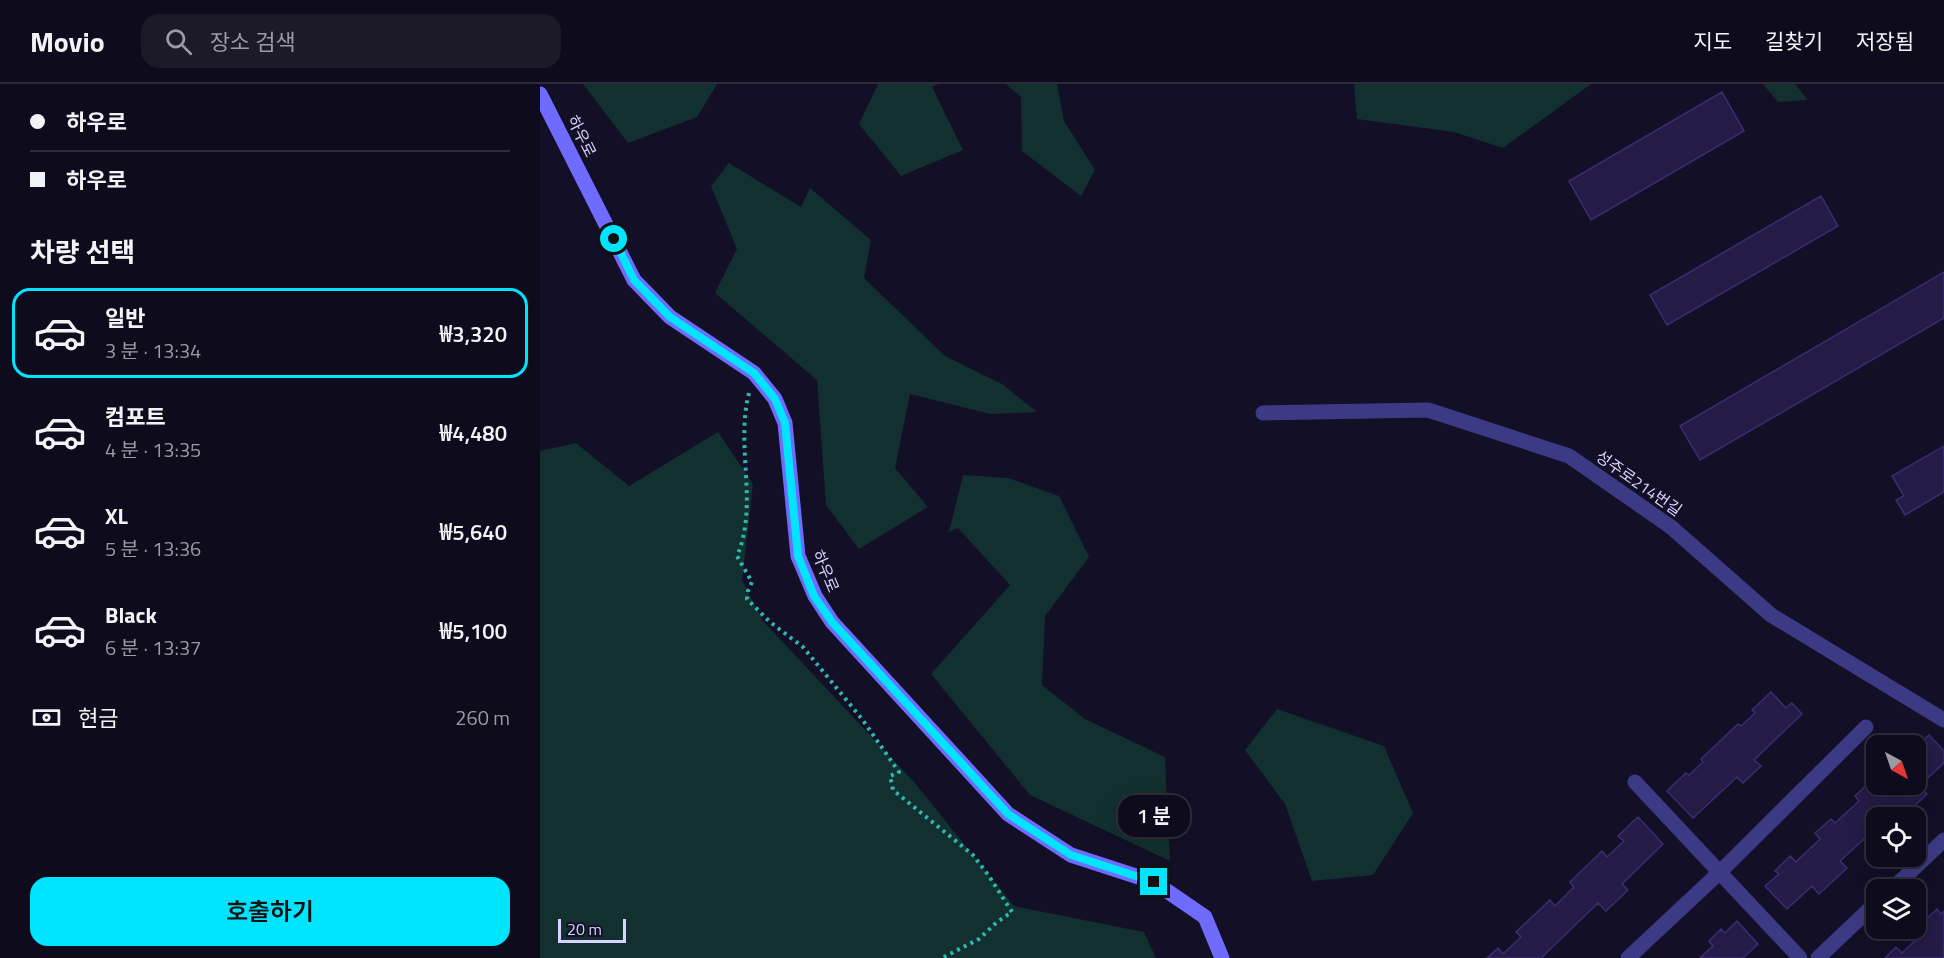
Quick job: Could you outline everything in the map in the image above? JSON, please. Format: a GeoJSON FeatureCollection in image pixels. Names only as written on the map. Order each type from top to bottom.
{"type":"FeatureCollection","features":[{"type":"Feature","properties":{"kind":"street","name":"하우로"},"geometry":{"type":"LineString","coordinates":[[540,94],[634,280],[670,317],[754,373],[775,399],[785,423],[798,556],[814,596],[832,622],[1008,814],[1071,855],[1154,882],[1205,917],[1222,958]]}},
{"type":"Feature","properties":{"kind":"street","name":"성주로214번길"},"geometry":{"type":"LineString","coordinates":[[1263,413],[1428,410],[1569,456],[1671,527],[1771,615],[1944,720]]}},
{"type":"Feature","properties":{"kind":"street"},"geometry":{"type":"LineString","coordinates":[[1628,958],[1720,872],[1866,727]]}},
{"type":"Feature","properties":{"kind":"street"},"geometry":{"type":"LineString","coordinates":[[1635,782],[1800,958]]}},
{"type":"Feature","properties":{"kind":"street"},"geometry":{"type":"LineString","coordinates":[[1903,879],[1944,840]]}},
{"type":"Feature","properties":{"kind":"street"},"geometry":{"type":"LineString","coordinates":[[1818,958],[1866,912]]}},
{"type":"Feature","properties":{"kind":"path"},"geometry":{"type":"LineString","coordinates":[[754,373],[744,419],[747,510],[737,556],[752,582],[747,599],[770,622],[803,647],[862,719],[899,772],[890,776],[893,790],[973,855],[1012,912],[979,939],[942,958]]}},
{"type":"Feature","properties":{"kind":"green space"},"geometry":{"type":"Polygon","coordinates":[[[583,84],[717,84],[697,117],[628,143],[583,84]]]}},
{"type":"Feature","properties":{"kind":"green space"},"geometry":{"type":"Polygon","coordinates":[[[878,84],[939,84],[932,87],[963,150],[901,176],[859,124],[878,84]]]}},
{"type":"Feature","properties":{"kind":"green space"},"geometry":{"type":"Polygon","coordinates":[[[1006,84],[1057,84],[1064,121],[1095,170],[1081,196],[1022,151],[1021,97],[1006,84]]]}},
{"type":"Feature","properties":{"kind":"green space"},"geometry":{"type":"Polygon","coordinates":[[[1354,84],[1591,84],[1503,148],[1454,132],[1357,119],[1354,84]]]}},
{"type":"Feature","properties":{"kind":"green space"},"geometry":{"type":"Polygon","coordinates":[[[1763,84],[1795,84],[1808,100],[1778,102],[1763,84]]]}},
{"type":"Feature","properties":{"kind":"green space"},"geometry":{"type":"Polygon","coordinates":[[[729,163],[801,207],[810,188],[871,240],[864,278],[945,356],[1002,384],[1037,412],[990,414],[910,394],[895,468],[928,507],[859,549],[826,505],[817,380],[715,293],[737,249],[711,186],[729,163]]]}},
{"type":"Feature","properties":{"kind":"green space"},"geometry":{"type":"Polygon","coordinates":[[[718,432],[753,484],[742,580],[763,621],[914,782],[1014,906],[1144,932],[1156,958],[540,958],[540,451],[576,443],[629,486],[718,432]]]}},
{"type":"Feature","properties":{"kind":"green space"},"geometry":{"type":"Polygon","coordinates":[[[963,475],[1008,478],[1059,496],[1089,557],[1045,616],[1042,685],[1085,719],[1165,757],[1170,861],[1030,795],[931,674],[1010,585],[958,528],[949,532],[963,475]]]}},
{"type":"Feature","properties":{"kind":"green space"},"geometry":{"type":"Polygon","coordinates":[[[1277,709],[1384,746],[1413,813],[1373,875],[1312,881],[1285,804],[1245,750],[1277,709]]]}},
{"type":"Feature","properties":{"kind":"building"},"geometry":{"type":"Polygon","coordinates":[[[1722,92],[1744,131],[1591,220],[1569,181],[1722,92]]]}},
{"type":"Feature","properties":{"kind":"building"},"geometry":{"type":"Polygon","coordinates":[[[1821,196],[1838,226],[1667,325],[1650,295],[1821,196]]]}},
{"type":"Feature","properties":{"kind":"building"},"geometry":{"type":"Polygon","coordinates":[[[1944,272],[1944,318],[1700,460],[1680,426],[1944,272]]]}},
{"type":"Feature","properties":{"kind":"building"},"geometry":{"type":"Polygon","coordinates":[[[1944,446],[1944,492],[1905,515],[1896,500],[1904,496],[1892,476],[1944,446]]]}},
{"type":"Feature","properties":{"kind":"building"},"geometry":{"type":"Polygon","coordinates":[[[1771,692],[1786,708],[1792,703],[1802,714],[1754,760],[1761,766],[1743,783],[1737,777],[1693,818],[1667,791],[1686,773],[1689,775],[1703,762],[1701,759],[1738,724],[1741,726],[1755,713],[1752,710],[1771,692]]]}},
{"type":"Feature","properties":{"kind":"building"},"geometry":{"type":"Polygon","coordinates":[[[1929,735],[1944,751],[1944,763],[1926,780],[1926,738],[1929,735]]]}},
{"type":"Feature","properties":{"kind":"building"},"geometry":{"type":"Polygon","coordinates":[[[1866,786],[1866,795],[1926,795],[1913,807],[1866,807],[1866,837],[1840,861],[1847,868],[1819,894],[1812,886],[1787,909],[1765,886],[1779,874],[1775,871],[1790,856],[1796,862],[1820,839],[1815,833],[1831,819],[1835,823],[1859,801],[1855,796],[1866,786]]]}},
{"type":"Feature","properties":{"kind":"building"},"geometry":{"type":"Polygon","coordinates":[[[1638,817],[1663,844],[1622,884],[1628,890],[1606,911],[1598,903],[1541,958],[1487,958],[1498,948],[1503,954],[1521,937],[1516,932],[1550,900],[1555,906],[1574,887],[1570,882],[1602,851],[1607,857],[1624,841],[1618,836],[1638,817]]]}},
{"type":"Feature","properties":{"kind":"building"},"geometry":{"type":"Polygon","coordinates":[[[1937,909],[1941,914],[1944,911],[1944,958],[1885,958],[1896,947],[1902,953],[1917,939],[1926,939],[1926,919],[1937,909]]]}},
{"type":"Feature","properties":{"kind":"building"},"geometry":{"type":"Polygon","coordinates":[[[1737,921],[1758,944],[1743,958],[1700,958],[1713,946],[1709,941],[1721,929],[1725,933],[1737,921]]]}},
{"type":"Feature","properties":{"kind":"route"},"geometry":{"type":"LineString","coordinates":[[614,239],[634,280],[670,317],[754,373],[775,399],[785,423],[798,556],[814,596],[832,622],[1008,814],[1071,855],[1154,882]]}}]}
